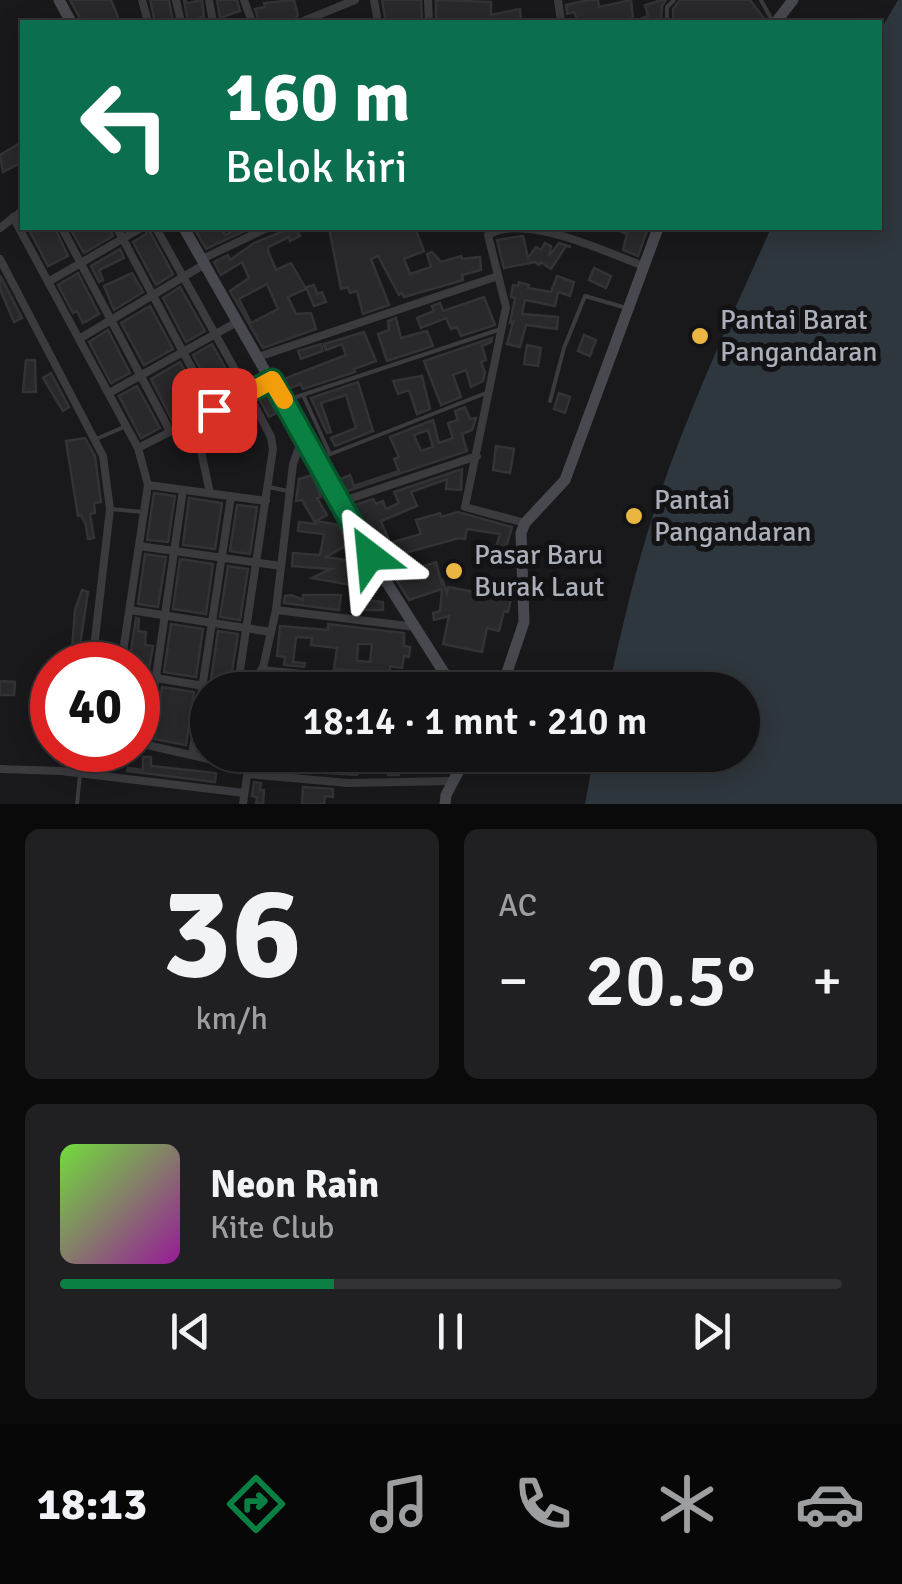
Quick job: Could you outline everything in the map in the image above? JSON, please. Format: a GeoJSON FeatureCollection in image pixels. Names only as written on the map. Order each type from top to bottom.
{"type":"FeatureCollection","features":[{"type":"Feature","properties":{"kind":"street"},"geometry":{"type":"LineString","coordinates":[[323,0],[327,12]]}},
{"type":"Feature","properties":{"kind":"street"},"geometry":{"type":"LineString","coordinates":[[305,20],[355,0]]}},
{"type":"Feature","properties":{"kind":"street"},"geometry":{"type":"LineString","coordinates":[[777,20],[793,0]]}},
{"type":"Feature","properties":{"kind":"street"},"geometry":{"type":"LineString","coordinates":[[0,228],[20,212]]}},
{"type":"Feature","properties":{"kind":"street"},"geometry":{"type":"LineString","coordinates":[[13,217],[138,448],[148,485],[124,642]]}},
{"type":"Feature","properties":{"kind":"street"},"geometry":{"type":"LineString","coordinates":[[63,230],[170,431]]}},
{"type":"Feature","properties":{"kind":"street"},"geometry":{"type":"LineString","coordinates":[[118,230],[214,410]]}},
{"type":"Feature","properties":{"kind":"street"},"geometry":{"type":"LineString","coordinates":[[48,282],[137,230]]}},
{"type":"Feature","properties":{"kind":"street"},"geometry":{"type":"LineString","coordinates":[[157,230],[271,437],[268,487],[240,672]]}},
{"type":"Feature","properties":{"kind":"street"},"geometry":{"type":"LineString","coordinates":[[185,230],[370,556],[444,672]]}},
{"type":"Feature","properties":{"kind":"street"},"geometry":{"type":"LineString","coordinates":[[79,339],[263,230]]}},
{"type":"Feature","properties":{"kind":"street"},"geometry":{"type":"LineString","coordinates":[[526,523],[465,508],[506,307],[488,240],[492,232],[500,230],[545,230],[644,266]]}},
{"type":"Feature","properties":{"kind":"street"},"geometry":{"type":"LineString","coordinates":[[507,672],[524,622],[520,542],[526,523],[565,480],[657,230]]}},
{"type":"Feature","properties":{"kind":"street"},"geometry":{"type":"LineString","coordinates":[[0,260],[103,456],[110,509],[95,642]]}},
{"type":"Feature","properties":{"kind":"street"},"geometry":{"type":"LineString","coordinates":[[258,357],[498,276]]}},
{"type":"Feature","properties":{"kind":"street"},"geometry":{"type":"LineString","coordinates":[[109,393],[237,322]]}},
{"type":"Feature","properties":{"kind":"street"},"geometry":{"type":"LineString","coordinates":[[138,448],[272,380]]}},
{"type":"Feature","properties":{"kind":"street"},"geometry":{"type":"LineString","coordinates":[[194,419],[210,494]]}},
{"type":"Feature","properties":{"kind":"street"},"geometry":{"type":"LineString","coordinates":[[276,672],[262,670],[276,610],[293,464],[304,436]]}},
{"type":"Feature","properties":{"kind":"street"},"geometry":{"type":"LineString","coordinates":[[340,502],[477,456]]}},
{"type":"Feature","properties":{"kind":"street"},"geometry":{"type":"LineString","coordinates":[[148,485],[266,501]]}},
{"type":"Feature","properties":{"kind":"street"},"geometry":{"type":"LineString","coordinates":[[160,651],[183,490]]}},
{"type":"Feature","properties":{"kind":"street"},"geometry":{"type":"LineString","coordinates":[[204,672],[231,496]]}},
{"type":"Feature","properties":{"kind":"street"},"geometry":{"type":"LineString","coordinates":[[140,546],[282,566]]}},
{"type":"Feature","properties":{"kind":"street"},"geometry":{"type":"LineString","coordinates":[[130,610],[271,632]]}},
{"type":"Feature","properties":{"kind":"street"},"geometry":{"type":"LineString","coordinates":[[276,610],[416,627]]}},
{"type":"Feature","properties":{"kind":"street"},"geometry":{"type":"LineString","coordinates":[[160,678],[190,682]]}},
{"type":"Feature","properties":{"kind":"street"},"geometry":{"type":"LineString","coordinates":[[160,748],[190,755]]}},
{"type":"Feature","properties":{"kind":"street"},"geometry":{"type":"LineString","coordinates":[[0,768],[80,773],[244,793]]}},
{"type":"Feature","properties":{"kind":"street"},"geometry":{"type":"LineString","coordinates":[[242,804],[247,772]]}},
{"type":"Feature","properties":{"kind":"street"},"geometry":{"type":"LineString","coordinates":[[256,772],[348,782],[452,781]]}},
{"type":"Feature","properties":{"kind":"street"},"geometry":{"type":"LineString","coordinates":[[445,804],[457,772]]}},
{"type":"Feature","properties":{"kind":"lane"},"geometry":{"type":"LineString","coordinates":[[550,401],[564,348],[585,296],[628,309]]}},
{"type":"Feature","properties":{"kind":"lane"},"geometry":{"type":"LineString","coordinates":[[284,401],[502,328]]}},
{"type":"Feature","properties":{"kind":"lane"},"geometry":{"type":"LineString","coordinates":[[317,459],[490,392]]}},
{"type":"Feature","properties":{"kind":"lane"},"geometry":{"type":"LineString","coordinates":[[303,394],[330,454]]}},
{"type":"Feature","properties":{"kind":"lane"},"geometry":{"type":"LineString","coordinates":[[96,439],[126,426]]}},
{"type":"Feature","properties":{"kind":"lane"},"geometry":{"type":"LineString","coordinates":[[268,487],[289,491]]}},
{"type":"Feature","properties":{"kind":"lane"},"geometry":{"type":"LineString","coordinates":[[110,509],[144,512]]}},
{"type":"Feature","properties":{"kind":"lane"},"geometry":{"type":"LineString","coordinates":[[77,804],[80,773]]}},
{"type":"Feature","properties":{"kind":"shaded area"},"geometry":{"type":"Polygon","coordinates":[[[898,0],[902,0],[902,804],[585,804],[591,772],[760,772],[760,672],[612,672],[637,569],[671,463],[770,230],[882,230],[882,28],[898,0]]]}},
{"type":"Feature","properties":{"kind":"building"},"geometry":{"type":"Polygon","coordinates":[[[70,0],[111,0],[119,20],[81,20],[70,0]]]}},
{"type":"Feature","properties":{"kind":"building"},"geometry":{"type":"Polygon","coordinates":[[[150,0],[169,0],[173,20],[155,20],[150,0]]]}},
{"type":"Feature","properties":{"kind":"building"},"geometry":{"type":"Polygon","coordinates":[[[184,0],[202,0],[204,17],[188,20],[184,0]]]}},
{"type":"Feature","properties":{"kind":"building"},"geometry":{"type":"Polygon","coordinates":[[[217,0],[237,0],[240,11],[220,18],[217,0]]]}},
{"type":"Feature","properties":{"kind":"building"},"geometry":{"type":"Polygon","coordinates":[[[294,0],[298,15],[295,20],[258,20],[255,9],[265,7],[264,3],[294,0]]]}},
{"type":"Feature","properties":{"kind":"building"},"geometry":{"type":"Polygon","coordinates":[[[382,0],[421,0],[422,20],[385,17],[382,0]]]}},
{"type":"Feature","properties":{"kind":"building"},"geometry":{"type":"Polygon","coordinates":[[[436,0],[491,2],[491,15],[520,9],[521,20],[436,20],[436,0]]]}},
{"type":"Feature","properties":{"kind":"building"},"geometry":{"type":"Polygon","coordinates":[[[598,0],[599,7],[631,0],[633,18],[577,20],[574,12],[567,14],[566,5],[598,0]]]}},
{"type":"Feature","properties":{"kind":"building"},"geometry":{"type":"Polygon","coordinates":[[[666,0],[661,20],[638,20],[648,16],[645,5],[666,0]]]}},
{"type":"Feature","properties":{"kind":"building"},"geometry":{"type":"Polygon","coordinates":[[[680,0],[750,0],[765,20],[676,20],[673,9],[680,0]]]}},
{"type":"Feature","properties":{"kind":"building"},"geometry":{"type":"Polygon","coordinates":[[[20,143],[20,163],[3,172],[0,155],[20,143]]]}},
{"type":"Feature","properties":{"kind":"building"},"geometry":{"type":"Polygon","coordinates":[[[29,230],[56,230],[68,256],[48,266],[29,230]]]}},
{"type":"Feature","properties":{"kind":"building"},"geometry":{"type":"Polygon","coordinates":[[[111,230],[113,236],[84,253],[72,232],[111,230]]]}},
{"type":"Feature","properties":{"kind":"building"},"geometry":{"type":"Polygon","coordinates":[[[149,230],[173,274],[156,285],[133,242],[149,230]]]}},
{"type":"Feature","properties":{"kind":"building"},"geometry":{"type":"Polygon","coordinates":[[[195,230],[222,230],[225,235],[247,230],[206,249],[195,230]]]}},
{"type":"Feature","properties":{"kind":"building"},"geometry":{"type":"Polygon","coordinates":[[[286,230],[297,230],[300,236],[290,241],[289,237],[268,247],[268,251],[276,270],[291,263],[306,289],[288,297],[296,314],[311,313],[316,329],[263,348],[230,291],[249,278],[242,262],[221,275],[214,262],[228,255],[230,260],[254,243],[286,230]],[[267,284],[239,299],[251,323],[278,309],[267,284]]]}},
{"type":"Feature","properties":{"kind":"building"},"geometry":{"type":"Polygon","coordinates":[[[329,230],[416,230],[424,251],[404,259],[410,274],[431,267],[427,254],[432,252],[441,262],[461,256],[480,257],[481,270],[462,275],[463,280],[404,297],[399,295],[378,256],[371,259],[389,305],[363,314],[357,291],[341,289],[329,230]]]}},
{"type":"Feature","properties":{"kind":"building"},"geometry":{"type":"Polygon","coordinates":[[[618,230],[647,230],[638,256],[623,250],[627,234],[618,230]]]}},
{"type":"Feature","properties":{"kind":"building"},"geometry":{"type":"Polygon","coordinates":[[[523,236],[528,258],[545,243],[551,246],[549,256],[559,243],[571,247],[566,246],[551,269],[541,262],[504,268],[497,240],[523,236]]]}},
{"type":"Feature","properties":{"kind":"building"},"geometry":{"type":"Polygon","coordinates":[[[120,249],[124,258],[99,270],[103,280],[99,282],[91,266],[120,249]]]}},
{"type":"Feature","properties":{"kind":"building"},"geometry":{"type":"Polygon","coordinates":[[[594,268],[611,276],[606,288],[589,280],[594,268]]]}},
{"type":"Feature","properties":{"kind":"building"},"geometry":{"type":"Polygon","coordinates":[[[78,273],[99,314],[83,323],[58,285],[78,273]]]}},
{"type":"Feature","properties":{"kind":"building"},"geometry":{"type":"Polygon","coordinates":[[[132,273],[143,292],[114,310],[104,286],[132,273]]]}},
{"type":"Feature","properties":{"kind":"building"},"geometry":{"type":"Polygon","coordinates":[[[0,275],[22,318],[14,322],[0,289],[0,275]]]}},
{"type":"Feature","properties":{"kind":"building"},"geometry":{"type":"Polygon","coordinates":[[[557,276],[574,282],[570,296],[558,292],[555,306],[525,300],[522,314],[558,317],[557,329],[526,325],[520,347],[507,344],[513,322],[510,323],[515,298],[511,297],[513,285],[518,286],[519,282],[529,285],[528,288],[551,292],[557,276]]]}},
{"type":"Feature","properties":{"kind":"building"},"geometry":{"type":"Polygon","coordinates":[[[314,285],[326,302],[314,306],[306,287],[314,285]]]}},
{"type":"Feature","properties":{"kind":"building"},"geometry":{"type":"Polygon","coordinates":[[[180,287],[205,331],[186,342],[163,298],[180,287]]]}},
{"type":"Feature","properties":{"kind":"building"},"geometry":{"type":"Polygon","coordinates":[[[484,297],[495,325],[461,336],[457,327],[451,329],[446,318],[421,328],[417,318],[434,311],[432,306],[440,303],[443,311],[484,297]]]}},
{"type":"Feature","properties":{"kind":"building"},"geometry":{"type":"Polygon","coordinates":[[[150,306],[173,349],[144,365],[121,323],[150,306]]]}},
{"type":"Feature","properties":{"kind":"building"},"geometry":{"type":"Polygon","coordinates":[[[396,318],[401,338],[427,331],[433,346],[387,361],[378,334],[389,330],[388,321],[396,318]]]}},
{"type":"Feature","properties":{"kind":"building"},"geometry":{"type":"Polygon","coordinates":[[[108,330],[130,373],[111,383],[89,342],[108,330]]]}},
{"type":"Feature","properties":{"kind":"building"},"geometry":{"type":"Polygon","coordinates":[[[364,332],[376,361],[303,389],[301,384],[288,389],[284,379],[346,355],[342,344],[326,350],[324,344],[364,332]]]}},
{"type":"Feature","properties":{"kind":"building"},"geometry":{"type":"Polygon","coordinates":[[[584,335],[596,340],[590,356],[578,351],[584,335]]]}},
{"type":"Feature","properties":{"kind":"building"},"geometry":{"type":"Polygon","coordinates":[[[492,338],[482,346],[486,360],[481,362],[483,381],[471,387],[466,370],[453,375],[461,397],[441,405],[424,361],[492,338]]]}},
{"type":"Feature","properties":{"kind":"building"},"geometry":{"type":"Polygon","coordinates":[[[212,344],[237,389],[217,400],[193,355],[212,344]]]}},
{"type":"Feature","properties":{"kind":"building"},"geometry":{"type":"Polygon","coordinates":[[[321,344],[323,351],[301,359],[298,351],[321,344]]]}},
{"type":"Feature","properties":{"kind":"building"},"geometry":{"type":"Polygon","coordinates":[[[527,345],[541,348],[538,366],[524,364],[527,345]]]}},
{"type":"Feature","properties":{"kind":"building"},"geometry":{"type":"Polygon","coordinates":[[[26,360],[35,360],[36,392],[23,392],[26,360]]]}},
{"type":"Feature","properties":{"kind":"building"},"geometry":{"type":"Polygon","coordinates":[[[180,362],[204,406],[173,422],[151,379],[180,362]]]}},
{"type":"Feature","properties":{"kind":"building"},"geometry":{"type":"Polygon","coordinates":[[[51,373],[69,407],[63,411],[43,378],[51,373]]]}},
{"type":"Feature","properties":{"kind":"building"},"geometry":{"type":"Polygon","coordinates":[[[422,376],[430,409],[417,414],[409,390],[398,394],[393,381],[422,376]]]}},
{"type":"Feature","properties":{"kind":"building"},"geometry":{"type":"Polygon","coordinates":[[[358,382],[373,431],[335,446],[331,438],[356,428],[346,395],[321,403],[331,432],[327,433],[311,398],[358,382]]]}},
{"type":"Feature","properties":{"kind":"building"},"geometry":{"type":"Polygon","coordinates":[[[137,386],[160,428],[141,438],[119,396],[137,386]]]}},
{"type":"Feature","properties":{"kind":"building"},"geometry":{"type":"Polygon","coordinates":[[[266,393],[276,413],[269,417],[258,397],[266,393]]]}},
{"type":"Feature","properties":{"kind":"building"},"geometry":{"type":"Polygon","coordinates":[[[559,393],[570,397],[565,413],[554,409],[559,393]]]}},
{"type":"Feature","properties":{"kind":"building"},"geometry":{"type":"Polygon","coordinates":[[[465,407],[470,419],[476,418],[472,430],[462,434],[467,451],[345,492],[338,480],[350,475],[354,486],[399,471],[394,459],[399,457],[390,437],[433,420],[439,443],[453,438],[448,423],[458,420],[455,411],[465,407]],[[428,430],[414,435],[421,451],[433,447],[428,430]]]}},
{"type":"Feature","properties":{"kind":"building"},"geometry":{"type":"Polygon","coordinates":[[[85,438],[95,456],[101,502],[94,503],[95,513],[90,514],[94,538],[88,539],[86,525],[78,516],[66,441],[85,438]]]}},
{"type":"Feature","properties":{"kind":"building"},"geometry":{"type":"Polygon","coordinates":[[[496,446],[514,449],[510,473],[493,470],[496,446]]]}},
{"type":"Feature","properties":{"kind":"building"},"geometry":{"type":"Polygon","coordinates":[[[462,469],[461,490],[446,489],[447,479],[411,492],[417,506],[381,521],[390,543],[421,534],[416,520],[440,513],[441,517],[458,512],[512,527],[504,554],[495,551],[500,534],[467,529],[465,539],[401,554],[405,567],[413,565],[415,569],[436,562],[447,593],[448,587],[511,599],[499,631],[487,628],[482,652],[443,644],[449,616],[434,620],[433,613],[440,611],[442,589],[409,600],[397,581],[392,556],[387,558],[382,542],[377,545],[352,506],[373,499],[376,504],[383,501],[386,509],[399,503],[394,492],[462,469]]]}},
{"type":"Feature","properties":{"kind":"building"},"geometry":{"type":"Polygon","coordinates":[[[312,475],[321,497],[317,498],[327,515],[316,521],[338,525],[349,544],[326,557],[359,562],[351,585],[312,578],[331,569],[292,566],[293,553],[320,555],[324,534],[298,531],[299,522],[316,524],[302,500],[296,501],[299,479],[312,475]]]}},
{"type":"Feature","properties":{"kind":"building"},"geometry":{"type":"Polygon","coordinates":[[[154,493],[175,496],[168,542],[147,540],[154,493]]]}},
{"type":"Feature","properties":{"kind":"building"},"geometry":{"type":"Polygon","coordinates":[[[189,498],[222,503],[215,549],[183,545],[189,498]]]}},
{"type":"Feature","properties":{"kind":"building"},"geometry":{"type":"Polygon","coordinates":[[[237,505],[257,507],[250,554],[230,551],[237,505]]]}},
{"type":"Feature","properties":{"kind":"building"},"geometry":{"type":"Polygon","coordinates":[[[145,554],[166,557],[158,607],[138,604],[145,554]]]}},
{"type":"Feature","properties":{"kind":"building"},"geometry":{"type":"Polygon","coordinates":[[[180,559],[213,564],[206,614],[173,609],[180,559]]]}},
{"type":"Feature","properties":{"kind":"building"},"geometry":{"type":"Polygon","coordinates":[[[228,566],[248,569],[240,620],[220,617],[228,566]]]}},
{"type":"Feature","properties":{"kind":"building"},"geometry":{"type":"Polygon","coordinates":[[[82,590],[88,592],[80,642],[73,642],[75,610],[82,590]]]}},
{"type":"Feature","properties":{"kind":"building"},"geometry":{"type":"Polygon","coordinates":[[[303,595],[341,595],[339,610],[284,603],[285,596],[303,600],[303,595]]]}},
{"type":"Feature","properties":{"kind":"building"},"geometry":{"type":"Polygon","coordinates":[[[357,599],[383,602],[383,610],[356,610],[357,599]]]}},
{"type":"Feature","properties":{"kind":"building"},"geometry":{"type":"Polygon","coordinates":[[[136,618],[138,631],[146,632],[145,642],[132,642],[136,618]]]}},
{"type":"Feature","properties":{"kind":"building"},"geometry":{"type":"Polygon","coordinates":[[[171,624],[203,629],[197,672],[190,672],[190,676],[164,672],[171,624]]]}},
{"type":"Feature","properties":{"kind":"building"},"geometry":{"type":"Polygon","coordinates":[[[328,624],[404,633],[404,646],[410,647],[409,657],[404,656],[402,668],[390,666],[390,672],[334,669],[337,648],[311,645],[312,638],[296,637],[293,662],[305,663],[304,667],[284,665],[285,657],[277,656],[280,626],[328,630],[328,624]],[[358,644],[357,661],[370,662],[372,644],[358,644]]]}},
{"type":"Feature","properties":{"kind":"building"},"geometry":{"type":"Polygon","coordinates":[[[218,631],[238,634],[232,672],[212,672],[218,631]]]}},
{"type":"Feature","properties":{"kind":"building"},"geometry":{"type":"Polygon","coordinates":[[[0,681],[15,682],[14,695],[0,695],[0,681]]]}},
{"type":"Feature","properties":{"kind":"building"},"geometry":{"type":"Polygon","coordinates":[[[162,687],[190,691],[186,745],[160,740],[162,687]]]}},
{"type":"Feature","properties":{"kind":"building"},"geometry":{"type":"Polygon","coordinates":[[[160,767],[216,773],[215,782],[135,772],[160,772],[160,767]]]}},
{"type":"Feature","properties":{"kind":"building"},"geometry":{"type":"Polygon","coordinates":[[[310,772],[358,772],[357,775],[310,772]]]}},
{"type":"Feature","properties":{"kind":"building"},"geometry":{"type":"Polygon","coordinates":[[[254,782],[261,783],[260,790],[264,790],[263,804],[256,804],[257,797],[252,796],[254,782]]]}},
{"type":"Feature","properties":{"kind":"building"},"geometry":{"type":"Polygon","coordinates":[[[303,787],[333,789],[333,797],[325,796],[324,804],[302,804],[303,787]]]}},
{"type":"Feature","properties":{"kind":"slow traffic"},"geometry":{"type":"LineString","coordinates":[[245,395],[272,380],[284,400]]}},
{"type":"Feature","properties":{"kind":"place","name":"Pantai Barat Pangandaran"},"geometry":{"type":"Point","coordinates":[700,336]}},
{"type":"Feature","properties":{"kind":"place","name":"Pantai Pangandaran"},"geometry":{"type":"Point","coordinates":[634,516]}},
{"type":"Feature","properties":{"kind":"place","name":"Pasar Baru Burak Laut"},"geometry":{"type":"Point","coordinates":[454,571]}},
{"type":"Feature","properties":{"kind":"route"},"geometry":{"type":"LineString","coordinates":[[214,410],[272,380],[370,556]]}}]}
